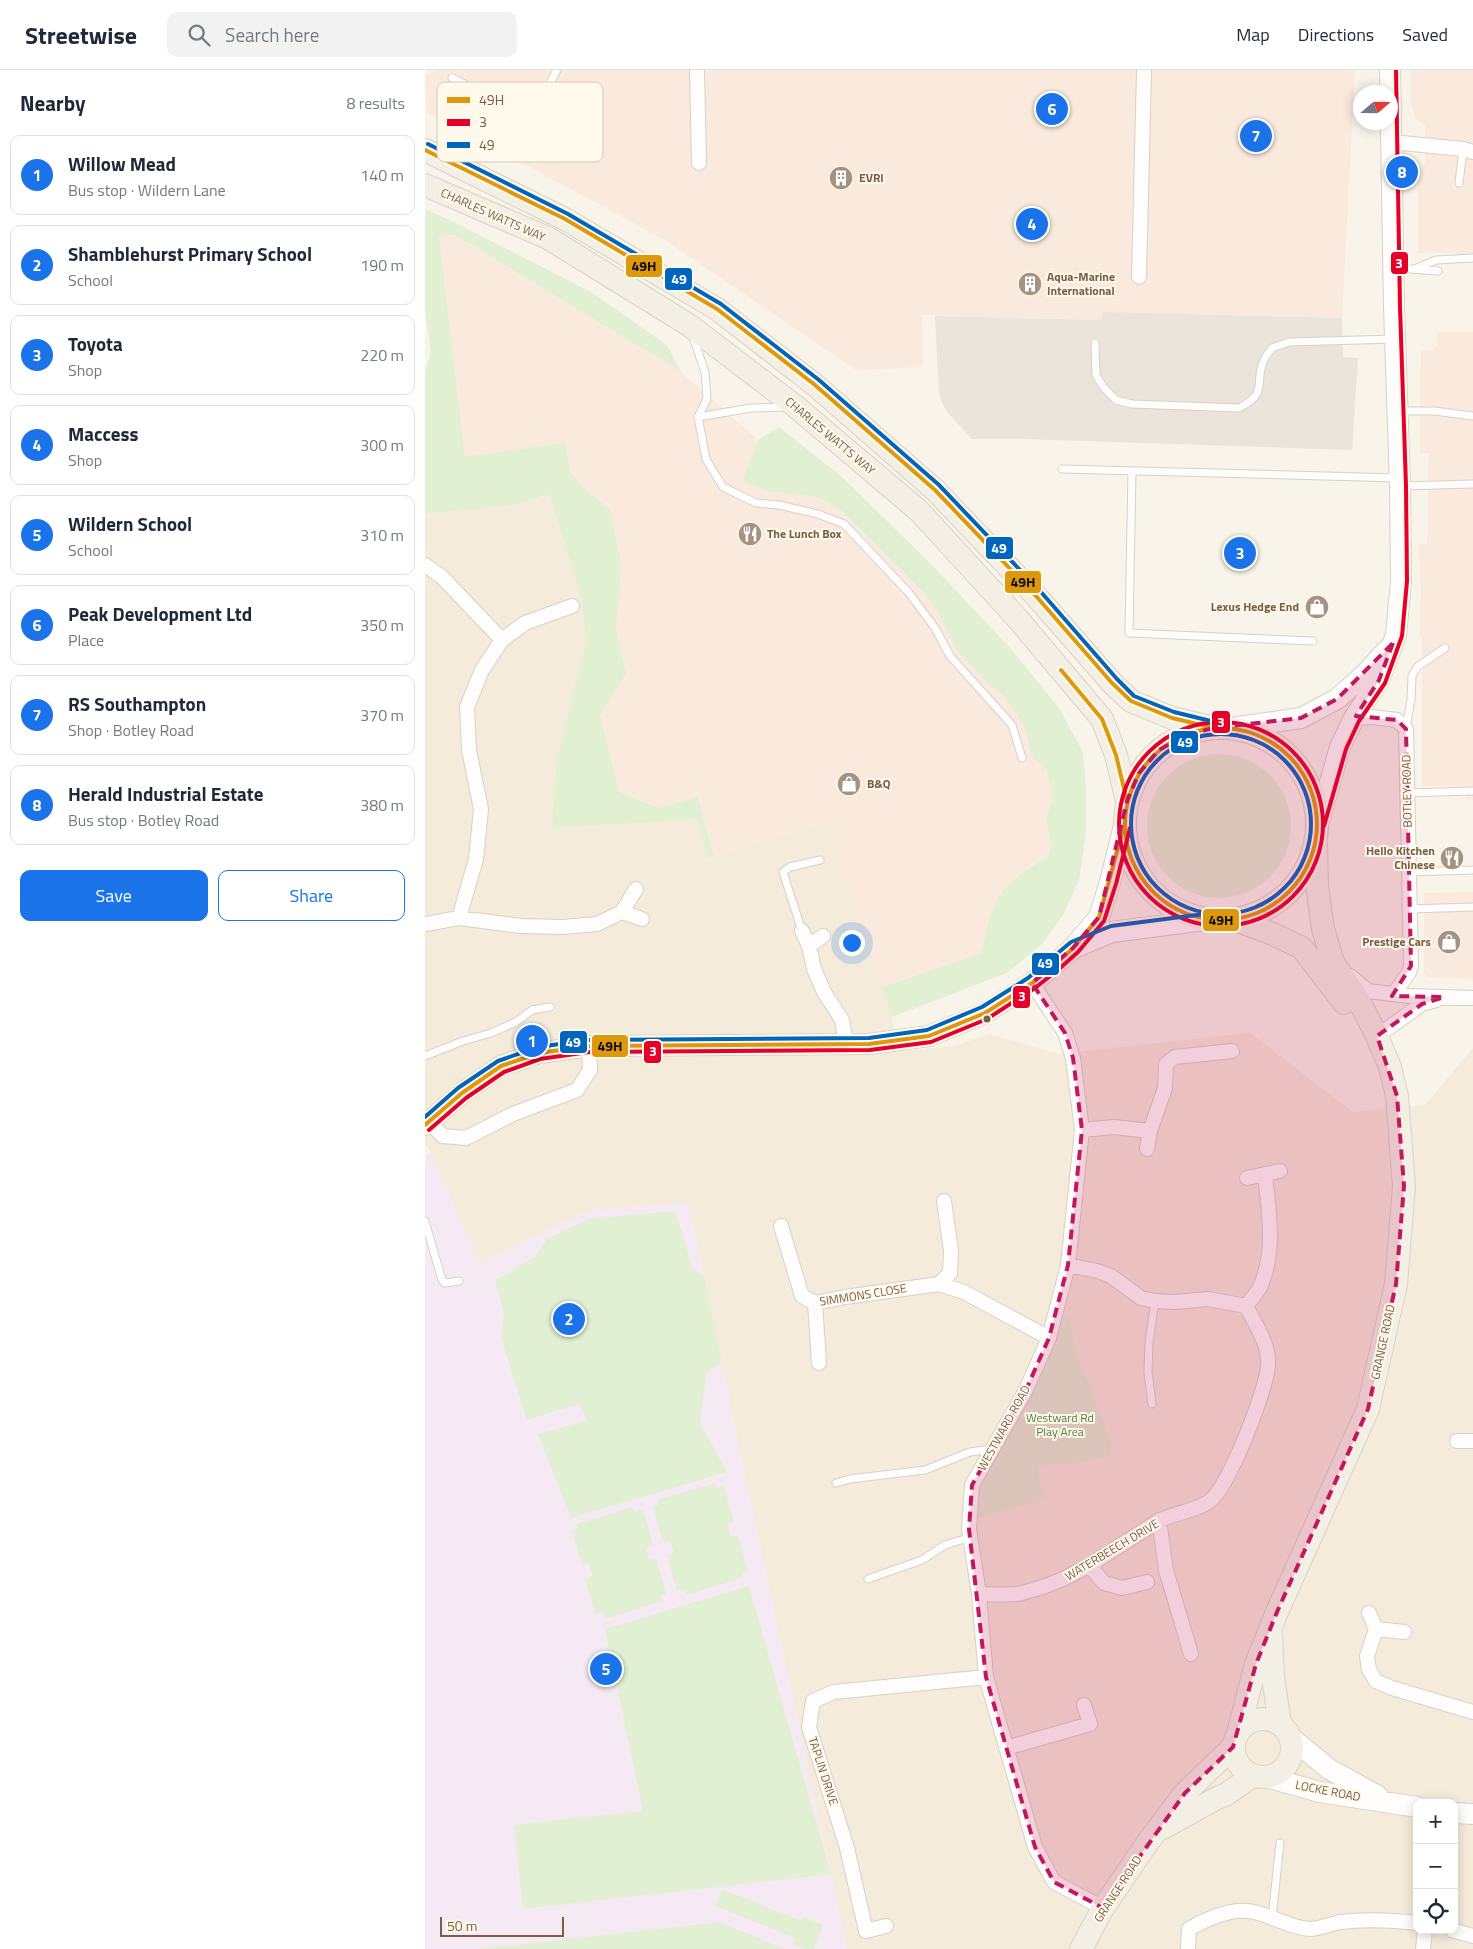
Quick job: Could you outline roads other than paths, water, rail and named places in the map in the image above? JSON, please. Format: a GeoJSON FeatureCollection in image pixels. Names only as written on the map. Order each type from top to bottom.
{"type":"FeatureCollection","features":[{"type":"Feature","properties":{"kind":"main road","name":"CHARLES WATTS WAY"},"geometry":{"type":"LineString","coordinates":[[425,150],[437,156]]}},
{"type":"Feature","properties":{"kind":"main road","name":"CHARLES WATTS WAY"},"geometry":{"type":"LineString","coordinates":[[449,162],[565,219],[717,310],[815,385],[935,490],[1036,596],[1112,683],[1131,701],[1172,718],[1254,734],[1275,744],[1293,760],[1306,779],[1314,801],[1317,834]]}},
{"type":"Feature","properties":{"kind":"main road","name":"CHARLES WATTS WAY"},"geometry":{"type":"LineString","coordinates":[[425,185],[547,238],[689,325],[795,406],[919,511],[1017,618],[1102,719],[1116,755],[1127,801]]}},
{"type":"Feature","properties":{"kind":"main road"},"geometry":{"type":"LineString","coordinates":[[1223,728],[1185,735],[1159,750],[1139,773],[1127,801],[1124,826],[1128,852],[1140,877],[1157,897],[1180,912],[1205,920],[1235,920],[1263,912],[1287,895],[1305,872],[1317,834]]}},
{"type":"Feature","properties":{"kind":"main road","name":"GRANGE ROAD"},"geometry":{"type":"LineString","coordinates":[[1081,1949],[1103,1908],[1185,1793],[1236,1738],[1256,1664],[1271,1631],[1277,1612],[1368,1410],[1396,1284],[1404,1186],[1397,1096],[1390,1067],[1377,1036],[1359,1001],[1333,962],[1323,929],[1317,885],[1317,834]]}},
{"type":"Feature","properties":{"kind":"main road","name":"GRANGE ROAD"},"geometry":{"type":"LineString","coordinates":[[1235,920],[1273,934],[1302,948],[1345,1004],[1377,1036]]}},
{"type":"Feature","properties":{"kind":"main road","name":"GRANGE ROAD"},"geometry":{"type":"LineString","coordinates":[[1271,1631],[1273,1677],[1285,1731]]}},
{"type":"Feature","properties":{"kind":"main road"},"geometry":{"type":"LineString","coordinates":[[1263,1718],[1272,1720],[1285,1731],[1291,1755],[1288,1763],[1282,1770],[1260,1776],[1245,1771],[1234,1756],[1236,1738],[1246,1724],[1263,1718]]}},
{"type":"Feature","properties":{"kind":"main road","name":"GRANGE ROAD"},"geometry":{"type":"LineString","coordinates":[[1158,1831],[1260,1776]]}},
{"type":"Feature","properties":{"kind":"street"},"geometry":{"type":"LineString","coordinates":[[697,70],[699,163]]}},
{"type":"Feature","properties":{"kind":"street"},"geometry":{"type":"LineString","coordinates":[[1139,277],[1144,70]]}},
{"type":"Feature","properties":{"kind":"street"},"geometry":{"type":"LineString","coordinates":[[1317,834],[1335,764],[1354,718],[1379,680],[1396,636],[1401,581],[1400,482],[1393,267],[1391,70]]}},
{"type":"Feature","properties":{"kind":"street"},"geometry":{"type":"LineString","coordinates":[[1392,142],[1468,150]]}},
{"type":"Feature","properties":{"kind":"street"},"geometry":{"type":"LineString","coordinates":[[425,565],[442,577],[502,640]]}},
{"type":"Feature","properties":{"kind":"street"},"geometry":{"type":"LineString","coordinates":[[459,918],[477,859],[481,809],[469,750],[467,707],[482,670],[502,640],[525,623],[572,606]]}},
{"type":"Feature","properties":{"kind":"street"},"geometry":{"type":"LineString","coordinates":[[1223,728],[1301,718],[1337,699],[1365,674],[1393,643]]}},
{"type":"Feature","properties":{"kind":"street"},"geometry":{"type":"LineString","coordinates":[[1354,718],[1372,717],[1397,720],[1406,729]]}},
{"type":"Feature","properties":{"kind":"street","name":"BOTLEY ROAD"},"geometry":{"type":"LineString","coordinates":[[1394,994],[1411,966],[1406,729]]}},
{"type":"Feature","properties":{"kind":"street"},"geometry":{"type":"LineString","coordinates":[[589,1046],[590,1070],[577,1090],[513,1114],[466,1138],[443,1136],[427,1123],[462,1093],[501,1066],[539,1053],[589,1046],[869,1044],[929,1036],[985,1013],[1032,983],[1073,948],[1099,917],[1124,826]]}},
{"type":"Feature","properties":{"kind":"street"},"geometry":{"type":"LineString","coordinates":[[425,924],[459,918],[521,926],[597,924],[622,912],[636,889]]}},
{"type":"Feature","properties":{"kind":"street"},"geometry":{"type":"LineString","coordinates":[[622,912],[642,919]]}},
{"type":"Feature","properties":{"kind":"street"},"geometry":{"type":"LineString","coordinates":[[1073,948],[1112,932],[1205,920]]}},
{"type":"Feature","properties":{"kind":"street"},"geometry":{"type":"LineString","coordinates":[[802,931],[809,946],[814,969],[824,992],[842,1020],[846,1044]]}},
{"type":"Feature","properties":{"kind":"street"},"geometry":{"type":"LineString","coordinates":[[809,946],[823,936]]}},
{"type":"Feature","properties":{"kind":"street"},"geometry":{"type":"LineString","coordinates":[[1333,962],[1368,991],[1409,996],[1473,998]]}},
{"type":"Feature","properties":{"kind":"street","name":"WESTWARD ROAD"},"geometry":{"type":"LineString","coordinates":[[1032,983],[1065,1034],[1072,1050],[1081,1130],[1068,1265],[1049,1338],[1025,1392],[973,1485],[969,1529],[979,1594],[986,1677],[1035,1847],[1055,1882],[1103,1908]]}},
{"type":"Feature","properties":{"kind":"street"},"geometry":{"type":"LineString","coordinates":[[1377,1036],[1422,1004],[1444,997]]}},
{"type":"Feature","properties":{"kind":"street"},"geometry":{"type":"LineString","coordinates":[[1147,1149],[1150,1131],[1165,1088],[1165,1068],[1168,1061],[1175,1057],[1232,1051]]}},
{"type":"Feature","properties":{"kind":"street"},"geometry":{"type":"LineString","coordinates":[[1081,1130],[1114,1127],[1150,1131]]}},
{"type":"Feature","properties":{"kind":"street"},"geometry":{"type":"LineString","coordinates":[[1247,1178],[1280,1171]]}},
{"type":"Feature","properties":{"kind":"street"},"geometry":{"type":"LineString","coordinates":[[1068,1265],[1111,1276],[1141,1298],[1175,1302],[1208,1299],[1247,1306],[1259,1288],[1267,1268],[1271,1228],[1265,1175]]}},
{"type":"Feature","properties":{"kind":"street"},"geometry":{"type":"LineString","coordinates":[[939,1284],[950,1273],[951,1251],[944,1201]]}},
{"type":"Feature","properties":{"kind":"street","name":"SIMMONS CLOSE"},"geometry":{"type":"LineString","coordinates":[[781,1226],[802,1296],[815,1303],[939,1284],[964,1292],[1049,1338]]}},
{"type":"Feature","properties":{"kind":"street"},"geometry":{"type":"LineString","coordinates":[[815,1303],[819,1363]]}},
{"type":"Feature","properties":{"kind":"street","name":"WATERBEECH DRIVE"},"geometry":{"type":"LineString","coordinates":[[979,1594],[1018,1594],[1059,1582],[1090,1566],[1159,1520],[1197,1507],[1211,1500],[1220,1489],[1240,1450],[1263,1389],[1268,1366],[1266,1347],[1247,1306]]}},
{"type":"Feature","properties":{"kind":"street"},"geometry":{"type":"LineString","coordinates":[[1457,1441],[1473,1441]]}},
{"type":"Feature","properties":{"kind":"street"},"geometry":{"type":"LineString","coordinates":[[1159,1520],[1166,1570],[1191,1654]]}},
{"type":"Feature","properties":{"kind":"street"},"geometry":{"type":"LineString","coordinates":[[1090,1566],[1104,1583],[1122,1588],[1147,1582]]}},
{"type":"Feature","properties":{"kind":"street"},"geometry":{"type":"LineString","coordinates":[[1369,1613],[1376,1629],[1367,1656],[1371,1676],[1376,1681],[1392,1688],[1473,1712]]}},
{"type":"Feature","properties":{"kind":"street"},"geometry":{"type":"LineString","coordinates":[[1376,1629],[1404,1632]]}},
{"type":"Feature","properties":{"kind":"street","name":"TAPLIN DRIVE"},"geometry":{"type":"LineString","coordinates":[[886,1926],[866,1931],[847,1848],[809,1726],[813,1701],[834,1692],[986,1677]]}},
{"type":"Feature","properties":{"kind":"street"},"geometry":{"type":"LineString","coordinates":[[1006,1748],[1090,1724],[1084,1705]]}},
{"type":"Feature","properties":{"kind":"street","name":"LOCKE ROAD"},"geometry":{"type":"LineString","coordinates":[[1285,1731],[1329,1769],[1390,1803]]}},
{"type":"Feature","properties":{"kind":"street","name":"LOCKE ROAD"},"geometry":{"type":"LineString","coordinates":[[1260,1776],[1320,1792],[1413,1806]]}},
{"type":"Feature","properties":{"kind":"street"},"geometry":{"type":"LineString","coordinates":[[1458,1813],[1473,1814]]}},
{"type":"Feature","properties":{"kind":"street"},"geometry":{"type":"LineString","coordinates":[[1188,1949],[1189,1929],[1201,1922],[1233,1912],[1248,1910],[1272,1919],[1310,1929],[1341,1922],[1393,1920],[1413,1922]]}},
{"type":"Feature","properties":{"kind":"street"},"geometry":{"type":"LineString","coordinates":[[1458,1932],[1473,1936]]}},
{"type":"Feature","properties":{"kind":"street"},"geometry":{"type":"LineString","coordinates":[[1423,1949],[1425,1934]]}},
{"type":"Feature","properties":{"kind":"lane"},"geometry":{"type":"LineString","coordinates":[[551,82],[557,70]]}},
{"type":"Feature","properties":{"kind":"lane"},"geometry":{"type":"LineString","coordinates":[[452,78],[460,82]]}},
{"type":"Feature","properties":{"kind":"lane"},"geometry":{"type":"LineString","coordinates":[[1459,183],[1468,150]]}},
{"type":"Feature","properties":{"kind":"lane"},"geometry":{"type":"LineString","coordinates":[[1415,269],[1436,260],[1473,258]]}},
{"type":"Feature","properties":{"kind":"lane"},"geometry":{"type":"LineString","coordinates":[[1393,267],[1438,271]]}},
{"type":"Feature","properties":{"kind":"lane"},"geometry":{"type":"LineString","coordinates":[[689,325],[705,372],[707,399],[698,417],[707,459],[723,487],[756,503],[779,505],[818,514],[844,524],[909,593],[935,628],[950,656],[1012,725],[1022,758]]}},
{"type":"Feature","properties":{"kind":"lane"},"geometry":{"type":"LineString","coordinates":[[1095,343],[1096,375],[1104,388],[1116,400],[1132,404],[1239,408],[1250,402],[1260,391],[1263,362],[1272,348],[1289,342],[1395,339]]}},
{"type":"Feature","properties":{"kind":"lane"},"geometry":{"type":"LineString","coordinates":[[698,417],[751,408],[795,406]]}},
{"type":"Feature","properties":{"kind":"lane"},"geometry":{"type":"LineString","coordinates":[[1398,411],[1435,411],[1472,416]]}},
{"type":"Feature","properties":{"kind":"lane"},"geometry":{"type":"LineString","coordinates":[[1062,469],[1473,484]]}},
{"type":"Feature","properties":{"kind":"lane"},"geometry":{"type":"LineString","coordinates":[[1133,471],[1129,633],[1313,641]]}},
{"type":"Feature","properties":{"kind":"lane"},"geometry":{"type":"LineString","coordinates":[[1406,729],[1411,700],[1412,676],[1417,667],[1445,648]]}},
{"type":"Feature","properties":{"kind":"lane"},"geometry":{"type":"LineString","coordinates":[[1407,793],[1473,791]]}},
{"type":"Feature","properties":{"kind":"lane"},"geometry":{"type":"LineString","coordinates":[[802,931],[783,872],[790,867],[820,860]]}},
{"type":"Feature","properties":{"kind":"lane"},"geometry":{"type":"LineString","coordinates":[[1409,872],[1473,870]]}},
{"type":"Feature","properties":{"kind":"lane"},"geometry":{"type":"LineString","coordinates":[[1410,909],[1473,908]]}},
{"type":"Feature","properties":{"kind":"lane"},"geometry":{"type":"LineString","coordinates":[[425,1056],[516,1022],[532,1010],[550,1007]]}},
{"type":"Feature","properties":{"kind":"lane"},"geometry":{"type":"LineString","coordinates":[[425,1221],[442,1280],[445,1283],[459,1281]]}},
{"type":"Feature","properties":{"kind":"lane"},"geometry":{"type":"LineString","coordinates":[[1152,1404],[1148,1372],[1149,1342],[1155,1301]]}},
{"type":"Feature","properties":{"kind":"lane"},"geometry":{"type":"LineString","coordinates":[[836,1483],[850,1479],[925,1470],[969,1452],[993,1449]]}},
{"type":"Feature","properties":{"kind":"lane"},"geometry":{"type":"LineString","coordinates":[[868,1579],[922,1560],[945,1545],[971,1538]]}},
{"type":"Feature","properties":{"kind":"lane"},"geometry":{"type":"LineString","coordinates":[[1272,1919],[1280,1843]]}},
{"type":"Feature","properties":{"kind":"place","name":"Peak Development Ltd"},"geometry":{"type":"Point","coordinates":[1052,109]}},
{"type":"Feature","properties":{"kind":"place","name":"RS Southampton"},"geometry":{"type":"Point","coordinates":[1256,136]}},
{"type":"Feature","properties":{"kind":"place","name":"Herald Industrial Estate"},"geometry":{"type":"Point","coordinates":[1402,172]}},
{"type":"Feature","properties":{"kind":"place","name":"EVRI"},"geometry":{"type":"Point","coordinates":[841,178]}},
{"type":"Feature","properties":{"kind":"place","name":"Maccess"},"geometry":{"type":"Point","coordinates":[1032,224]}},
{"type":"Feature","properties":{"kind":"place","name":"Aqua-Marine International"},"geometry":{"type":"Point","coordinates":[1030,284]}},
{"type":"Feature","properties":{"kind":"place","name":"The Lunch Box"},"geometry":{"type":"Point","coordinates":[750,534]}},
{"type":"Feature","properties":{"kind":"place","name":"Toyota"},"geometry":{"type":"Point","coordinates":[1240,553]}},
{"type":"Feature","properties":{"kind":"place","name":"Lexus Hedge End"},"geometry":{"type":"Point","coordinates":[1317,607]}},
{"type":"Feature","properties":{"kind":"place","name":"B&Q"},"geometry":{"type":"Point","coordinates":[849,784]}},
{"type":"Feature","properties":{"kind":"place","name":"Hello Kitchen Chinese"},"geometry":{"type":"Point","coordinates":[1452,858]}},
{"type":"Feature","properties":{"kind":"place","name":"Prestige Cars"},"geometry":{"type":"Point","coordinates":[1449,942]}},
{"type":"Feature","properties":{"kind":"place","name":"Willow Mead"},"geometry":{"type":"Point","coordinates":[532,1041]}},
{"type":"Feature","properties":{"kind":"place","name":"Shamblehurst Primary School"},"geometry":{"type":"Point","coordinates":[569,1319]}},
{"type":"Feature","properties":{"kind":"place","name":"Wildern School"},"geometry":{"type":"Point","coordinates":[606,1669]}},
{"type":"Feature","properties":{"kind":"park label","name":"Westward Rd Play Area"},"geometry":{"type":"Point","coordinates":[1060,1425]}}]}
